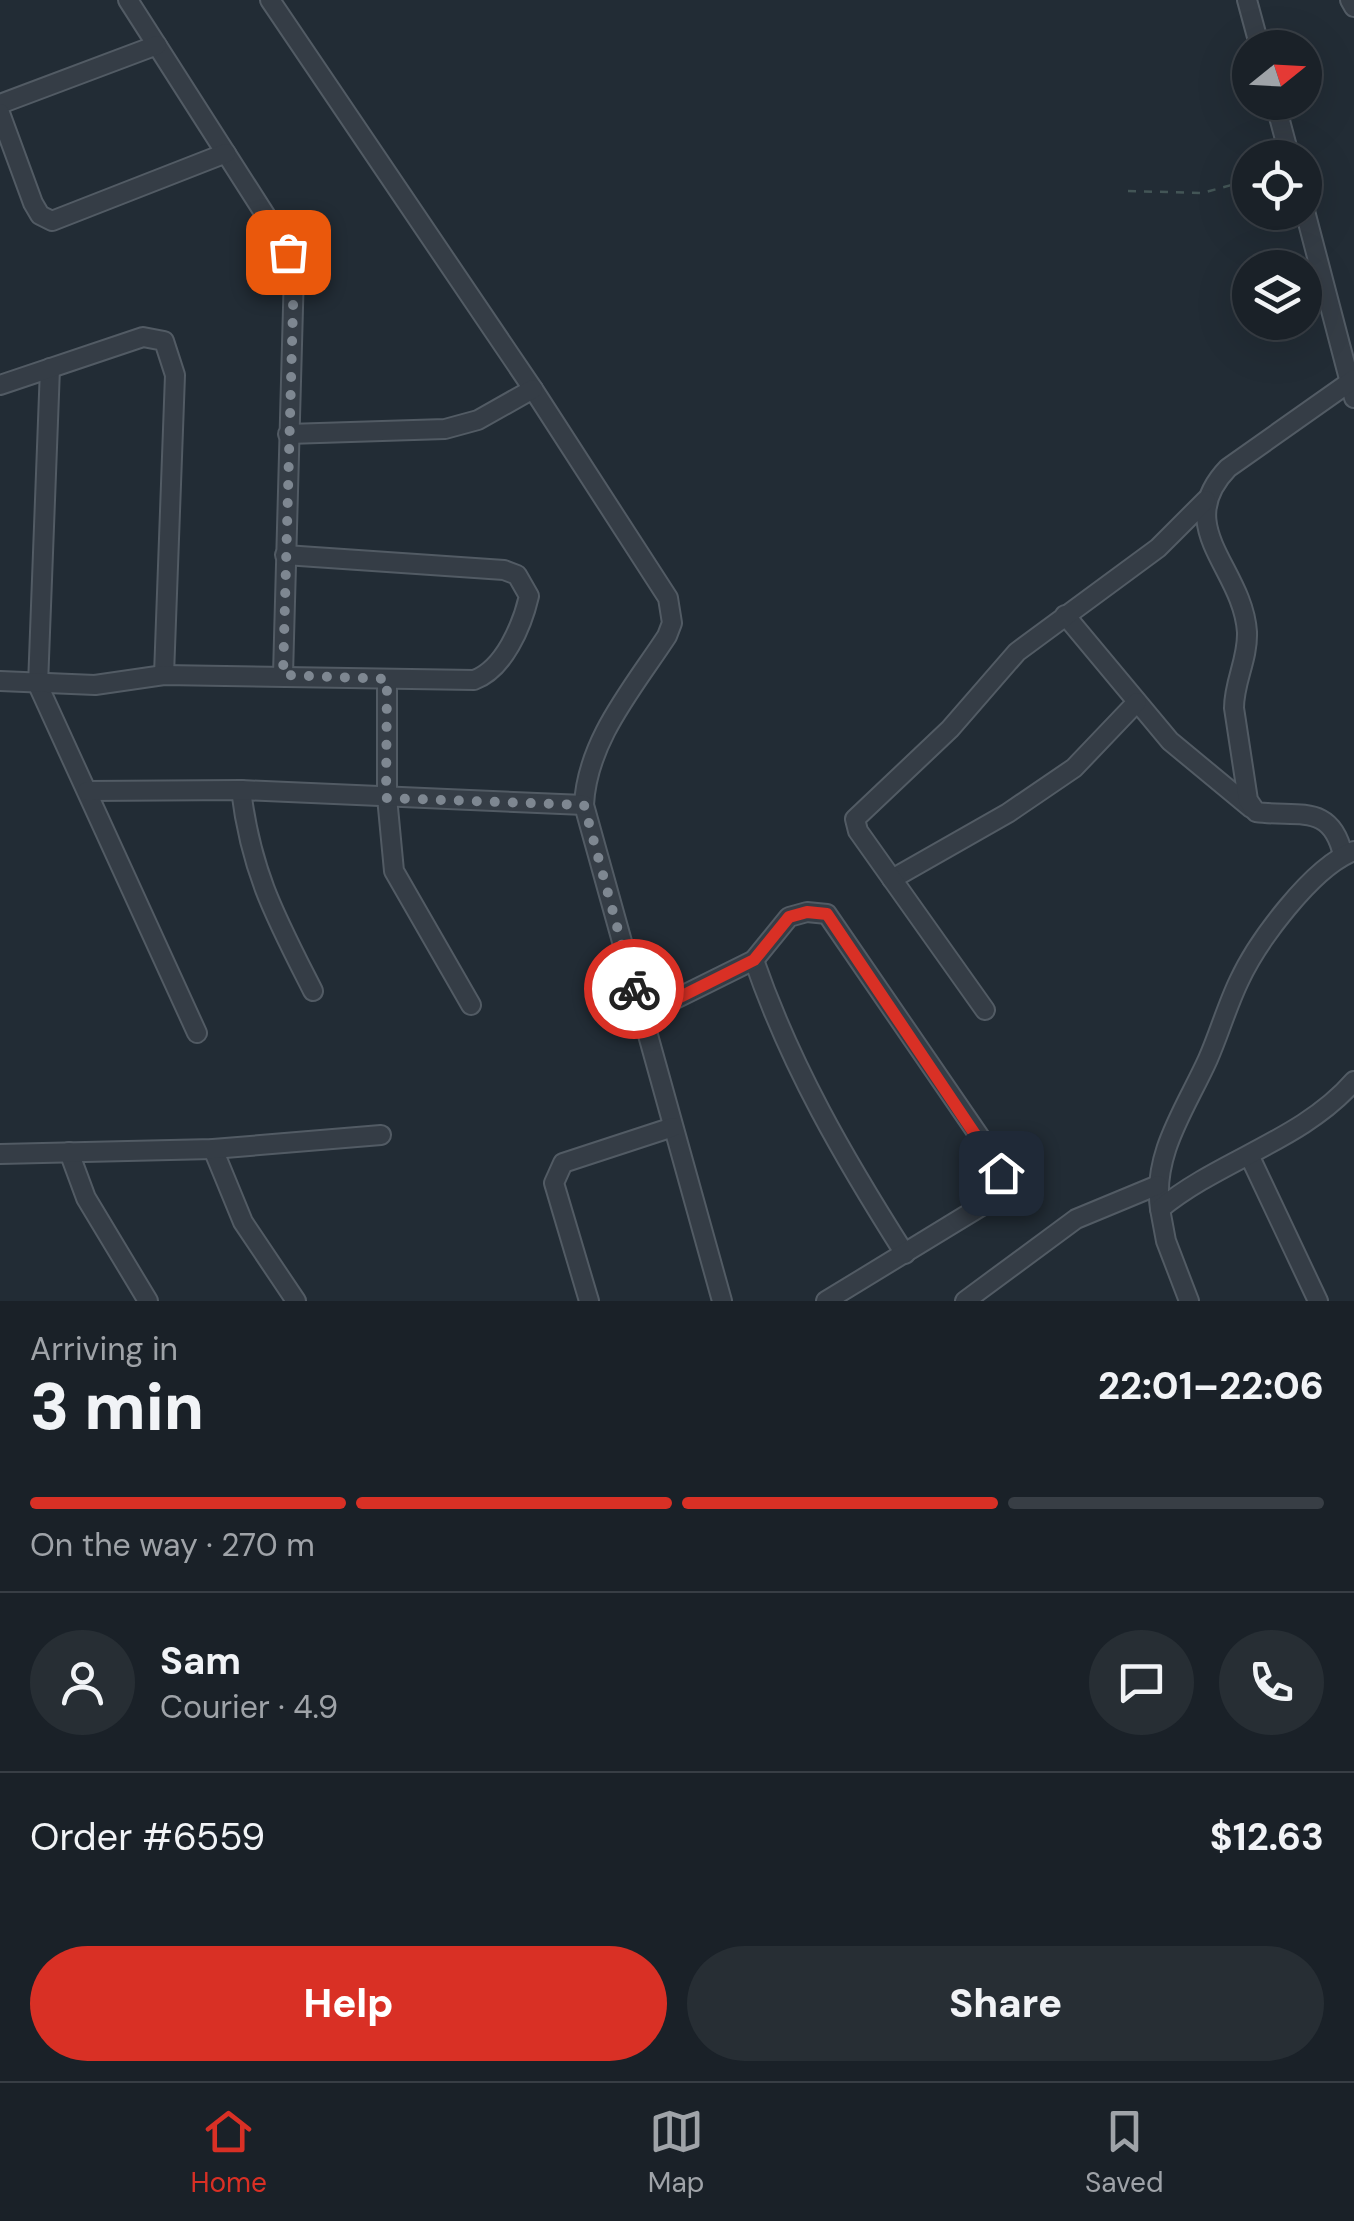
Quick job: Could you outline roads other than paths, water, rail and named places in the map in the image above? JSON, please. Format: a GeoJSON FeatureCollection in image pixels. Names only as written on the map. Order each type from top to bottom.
{"type":"FeatureCollection","features":[{"type":"Feature","properties":{"kind":"street"},"geometry":{"type":"LineString","coordinates":[[128,0],[281,240],[294,271],[283,675]]}},
{"type":"Feature","properties":{"kind":"street"},"geometry":{"type":"LineString","coordinates":[[270,0],[533,388],[660,584],[672,611],[667,636],[616,714],[589,766],[584,805],[722,1301]]}},
{"type":"Feature","properties":{"kind":"street"},"geometry":{"type":"LineString","coordinates":[[1247,0],[1255,30]]}},
{"type":"Feature","properties":{"kind":"street"},"geometry":{"type":"LineString","coordinates":[[1350,0],[1354,7]]}},
{"type":"Feature","properties":{"kind":"street"},"geometry":{"type":"LineString","coordinates":[[0,104],[157,45]]}},
{"type":"Feature","properties":{"kind":"street"},"geometry":{"type":"LineString","coordinates":[[0,113],[33,203],[40,214],[52,221],[226,153]]}},
{"type":"Feature","properties":{"kind":"street"},"geometry":{"type":"LineString","coordinates":[[1256,812],[1244,784],[1242,741],[1234,708],[1234,693],[1246,662],[1243,606],[1204,520],[1212,484],[1228,468],[1353,386],[1310,230]]}},
{"type":"Feature","properties":{"kind":"street"},"geometry":{"type":"LineString","coordinates":[[0,384],[143,337],[164,341],[171,353],[176,376],[164,675]]}},
{"type":"Feature","properties":{"kind":"street"},"geometry":{"type":"LineString","coordinates":[[50,368],[38,685],[197,1033]]}},
{"type":"Feature","properties":{"kind":"street"},"geometry":{"type":"LineString","coordinates":[[288,434],[445,429],[478,420],[533,388]]}},
{"type":"Feature","properties":{"kind":"street"},"geometry":{"type":"LineString","coordinates":[[984,1010],[858,831],[856,816],[940,740],[1017,652],[1158,548],[1206,500]]}},
{"type":"Feature","properties":{"kind":"street"},"geometry":{"type":"LineString","coordinates":[[0,681],[38,685],[115,684],[164,675],[283,675],[457,681],[489,674],[525,614],[529,596],[517,575],[486,567],[285,555]]}},
{"type":"Feature","properties":{"kind":"street"},"geometry":{"type":"LineString","coordinates":[[1065,615],[1170,741],[1256,812],[1315,815],[1338,836],[1348,853],[1270,932],[1239,980],[1163,1153],[1158,1185],[1160,1209],[1166,1241],[1189,1301]]}},
{"type":"Feature","properties":{"kind":"street"},"geometry":{"type":"LineString","coordinates":[[387,679],[386,798],[394,871],[471,1005]]}},
{"type":"Feature","properties":{"kind":"street"},"geometry":{"type":"LineString","coordinates":[[892,879],[1020,806],[1074,768],[1137,702]]}},
{"type":"Feature","properties":{"kind":"street"},"geometry":{"type":"LineString","coordinates":[[88,790],[241,790],[584,805]]}},
{"type":"Feature","properties":{"kind":"street"},"geometry":{"type":"LineString","coordinates":[[241,790],[247,837],[261,889],[313,991]]}},
{"type":"Feature","properties":{"kind":"street"},"geometry":{"type":"LineString","coordinates":[[642,1016],[754,960],[789,917],[807,912],[827,914],[995,1159],[1001,1186],[993,1199],[826,1301]]}},
{"type":"Feature","properties":{"kind":"street"},"geometry":{"type":"LineString","coordinates":[[754,960],[780,1037],[804,1086],[836,1147],[905,1254]]}},
{"type":"Feature","properties":{"kind":"street"},"geometry":{"type":"LineString","coordinates":[[1160,1209],[1192,1185],[1250,1157],[1334,1100],[1354,1081]]}},
{"type":"Feature","properties":{"kind":"street"},"geometry":{"type":"LineString","coordinates":[[589,1301],[554,1183],[555,1172],[563,1162],[673,1127]]}},
{"type":"Feature","properties":{"kind":"street"},"geometry":{"type":"LineString","coordinates":[[0,1154],[213,1149],[381,1134]]}},
{"type":"Feature","properties":{"kind":"street"},"geometry":{"type":"LineString","coordinates":[[213,1149],[243,1222],[296,1301]]}},
{"type":"Feature","properties":{"kind":"street"},"geometry":{"type":"LineString","coordinates":[[69,1152],[86,1198],[148,1301]]}},
{"type":"Feature","properties":{"kind":"street"},"geometry":{"type":"LineString","coordinates":[[1250,1157],[1318,1301]]}},
{"type":"Feature","properties":{"kind":"street"},"geometry":{"type":"LineString","coordinates":[[965,1301],[1076,1219],[1158,1185]]}}]}
